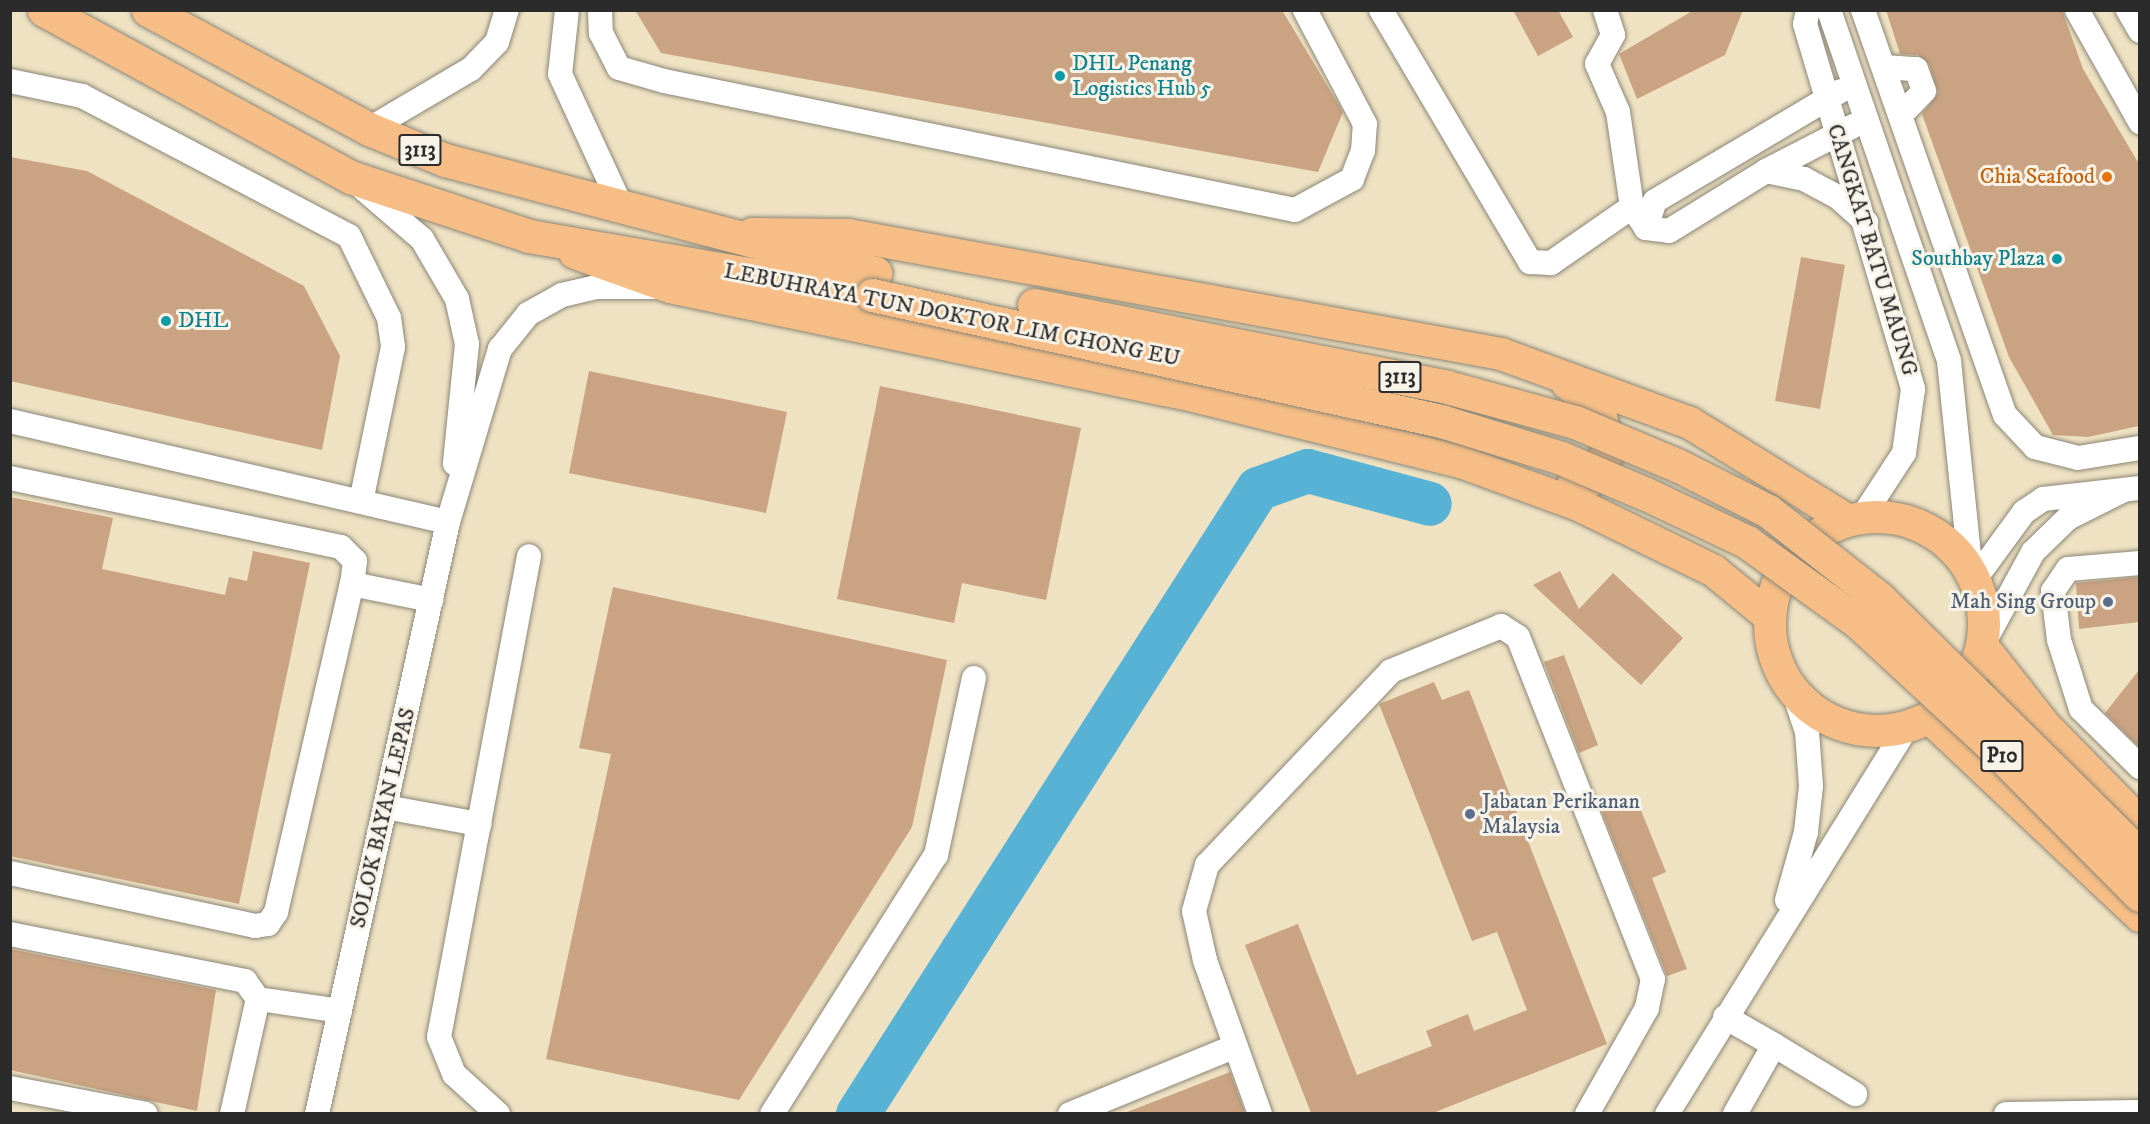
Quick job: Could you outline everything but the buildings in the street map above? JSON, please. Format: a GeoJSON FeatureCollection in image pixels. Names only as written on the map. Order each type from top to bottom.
{"type":"FeatureCollection","features":[{"type":"Feature","properties":{"kind":"highway","name":"LEBUHRAYA TUN DOKTOR LIM CHONG EU"},"geometry":{"type":"LineString","coordinates":[[44,10],[350,177],[530,236],[874,284],[1447,387],[1575,422],[1768,511],[1879,598]]}},
{"type":"Feature","properties":{"kind":"highway","name":"LEBUHRAYA TUN DOKTOR LIM CHONG EU"},"geometry":{"type":"LineString","coordinates":[[148,10],[369,129],[445,160],[714,234],[874,284],[1441,421],[1562,458],[1747,542],[1858,622]]}},
{"type":"Feature","properties":{"kind":"highway","name":"P10"},"geometry":{"type":"LineString","coordinates":[[1879,598],[2139,855]]}},
{"type":"Feature","properties":{"kind":"highway","name":"P10"},"geometry":{"type":"LineString","coordinates":[[1858,622],[1987,741],[2139,895]]}},
{"type":"Feature","properties":{"kind":"main road"},"geometry":{"type":"LineString","coordinates":[[714,234],[848,236],[1044,268],[1501,354],[1690,423],[1855,518]]}},
{"type":"Feature","properties":{"kind":"main road"},"geometry":{"type":"LineString","coordinates":[[530,236],[670,288],[1194,396],[1461,462],[1542,491],[1714,572],[1770,617]]}},
{"type":"Feature","properties":{"kind":"main road"},"geometry":{"type":"LineString","coordinates":[[1542,491],[1588,482],[1609,452],[1600,412],[1556,373]]}},
{"type":"Feature","properties":{"kind":"main road"},"geometry":{"type":"LineString","coordinates":[[1897,517],[1929,529],[1956,550],[1973,576],[1984,612],[1982,646],[1954,699],[1918,723],[1874,732],[1842,726],[1794,693],[1772,644],[1770,617],[1785,567],[1823,530],[1855,518],[1897,517]]}},
{"type":"Feature","properties":{"kind":"main road"},"geometry":{"type":"LineString","coordinates":[[1982,646],[2046,727],[2139,823]]}},
{"type":"Feature","properties":{"kind":"main road"},"geometry":{"type":"LineString","coordinates":[[1918,723],[2139,916]]}},
{"type":"Feature","properties":{"kind":"street"},"geometry":{"type":"LineString","coordinates":[[369,129],[471,69],[497,42],[507,10]]}},
{"type":"Feature","properties":{"kind":"street"},"geometry":{"type":"LineString","coordinates":[[567,10],[560,74],[622,208]]}},
{"type":"Feature","properties":{"kind":"street"},"geometry":{"type":"LineString","coordinates":[[600,10],[601,33],[619,68],[652,78],[1295,210],[1352,179],[1365,133],[1342,76],[1305,10]]}},
{"type":"Feature","properties":{"kind":"street"},"geometry":{"type":"LineString","coordinates":[[1381,10],[1530,262],[1551,263],[1632,207]]}},
{"type":"Feature","properties":{"kind":"street"},"geometry":{"type":"LineString","coordinates":[[1605,10],[1613,35],[1597,64],[1618,112],[1632,207],[1646,228],[1669,231],[1766,171],[1839,133],[1862,101],[1888,78],[1916,69],[1924,91],[1901,115],[2005,415],[2036,447],[2078,458],[2139,448]]}},
{"type":"Feature","properties":{"kind":"street","name":"CANGKAT BATU MAUNG"},"geometry":{"type":"LineString","coordinates":[[1808,10],[1805,24],[1826,98],[1867,223],[1913,389],[1904,453],[1855,518]]}},
{"type":"Feature","properties":{"kind":"street","name":"CANGKAT BATU MAUNG"},"geometry":{"type":"LineString","coordinates":[[1828,10],[1862,101],[1949,361],[1973,576]]}},
{"type":"Feature","properties":{"kind":"street"},"geometry":{"type":"LineString","coordinates":[[1863,10],[1888,78]]}},
{"type":"Feature","properties":{"kind":"street"},"geometry":{"type":"LineString","coordinates":[[2077,10],[2139,122]]}},
{"type":"Feature","properties":{"kind":"street"},"geometry":{"type":"LineString","coordinates":[[2128,10],[2139,31]]}},
{"type":"Feature","properties":{"kind":"street"},"geometry":{"type":"LineString","coordinates":[[10,81],[82,96],[349,236],[389,318],[393,347],[361,502]]}},
{"type":"Feature","properties":{"kind":"street"},"geometry":{"type":"LineString","coordinates":[[1646,228],[1655,201],[1826,98],[1862,101]]}},
{"type":"Feature","properties":{"kind":"street"},"geometry":{"type":"LineString","coordinates":[[1766,171],[1804,179],[1839,197],[1867,223]]}},
{"type":"Feature","properties":{"kind":"street","name":"SOLOK BAYAN LEPAS"},"geometry":{"type":"LineString","coordinates":[[350,177],[422,239],[457,298],[467,344],[448,522]]}},
{"type":"Feature","properties":{"kind":"street","name":"SOLOK BAYAN LEPAS"},"geometry":{"type":"LineString","coordinates":[[317,1113],[448,522],[500,349],[528,314],[562,295],[598,287],[670,288]]}},
{"type":"Feature","properties":{"kind":"street"},"geometry":{"type":"LineString","coordinates":[[10,422],[448,522]]}},
{"type":"Feature","properties":{"kind":"street"},"geometry":{"type":"LineString","coordinates":[[10,478],[341,547],[355,561],[352,584],[276,912],[268,924],[255,926],[10,873]]}},
{"type":"Feature","properties":{"kind":"street"},"geometry":{"type":"LineString","coordinates":[[1973,576],[2024,512],[2043,499],[2131,490]]}},
{"type":"Feature","properties":{"kind":"street"},"geometry":{"type":"LineString","coordinates":[[1982,646],[2033,552],[2068,518],[2131,490]]}},
{"type":"Feature","properties":{"kind":"street"},"geometry":{"type":"LineString","coordinates":[[498,1113],[454,1074],[439,1037],[529,555]]}},
{"type":"Feature","properties":{"kind":"street"},"geometry":{"type":"LineString","coordinates":[[2139,563],[2068,569],[2053,591],[2059,640],[2082,709],[2139,767]]}},
{"type":"Feature","properties":{"kind":"street"},"geometry":{"type":"LineString","coordinates":[[352,584],[431,600]]}},
{"type":"Feature","properties":{"kind":"street"},"geometry":{"type":"LineString","coordinates":[[1260,1113],[1205,960],[1194,910],[1207,865],[1391,671],[1501,626],[1518,637],[1653,980],[1647,1008],[1587,1113]]}},
{"type":"Feature","properties":{"kind":"street"},"geometry":{"type":"LineString","coordinates":[[772,1113],[936,855],[974,678]]}},
{"type":"Feature","properties":{"kind":"street"},"geometry":{"type":"LineString","coordinates":[[1781,922],[1806,832],[1811,786],[1807,732],[1794,693]]}},
{"type":"Feature","properties":{"kind":"street"},"geometry":{"type":"LineString","coordinates":[[1672,1112],[1781,922],[1918,723]]}},
{"type":"Feature","properties":{"kind":"street"},"geometry":{"type":"LineString","coordinates":[[386,807],[479,824]]}},
{"type":"Feature","properties":{"kind":"street"},"geometry":{"type":"LineString","coordinates":[[10,934],[245,981],[258,999],[340,1011]]}},
{"type":"Feature","properties":{"kind":"street"},"geometry":{"type":"LineString","coordinates":[[232,1113],[258,999]]}},
{"type":"Feature","properties":{"kind":"street"},"geometry":{"type":"LineString","coordinates":[[1725,1017],[1855,1094]]}},
{"type":"Feature","properties":{"kind":"street"},"geometry":{"type":"LineString","coordinates":[[1735,1113],[1774,1045]]}},
{"type":"Feature","properties":{"kind":"street"},"geometry":{"type":"LineString","coordinates":[[1070,1113],[1236,1046]]}},
{"type":"Feature","properties":{"kind":"street"},"geometry":{"type":"LineString","coordinates":[[10,1088],[146,1113]]}},
{"type":"Feature","properties":{"kind":"street"},"geometry":{"type":"LineString","coordinates":[[2006,1113],[2139,1112]]}},
{"type":"Feature","properties":{"kind":"waterway"},"geometry":{"type":"LineString","coordinates":[[858,1114],[1258,489],[1308,471],[1430,504]]}},
{"type":"Feature","properties":{"kind":"place","name":"DHL Penang Logistics Hub 5"},"geometry":{"type":"Point","coordinates":[1060,76]}},
{"type":"Feature","properties":{"kind":"place","name":"Chia Seafood"},"geometry":{"type":"Point","coordinates":[2107,177]}},
{"type":"Feature","properties":{"kind":"place","name":"Southbay Plaza"},"geometry":{"type":"Point","coordinates":[2057,259]}},
{"type":"Feature","properties":{"kind":"place","name":"DHL"},"geometry":{"type":"Point","coordinates":[166,321]}},
{"type":"Feature","properties":{"kind":"place","name":"Mah Sing Group"},"geometry":{"type":"Point","coordinates":[2108,602]}},
{"type":"Feature","properties":{"kind":"place","name":"Jabatan Perikanan Malaysia"},"geometry":{"type":"Point","coordinates":[1470,814]}}]}
